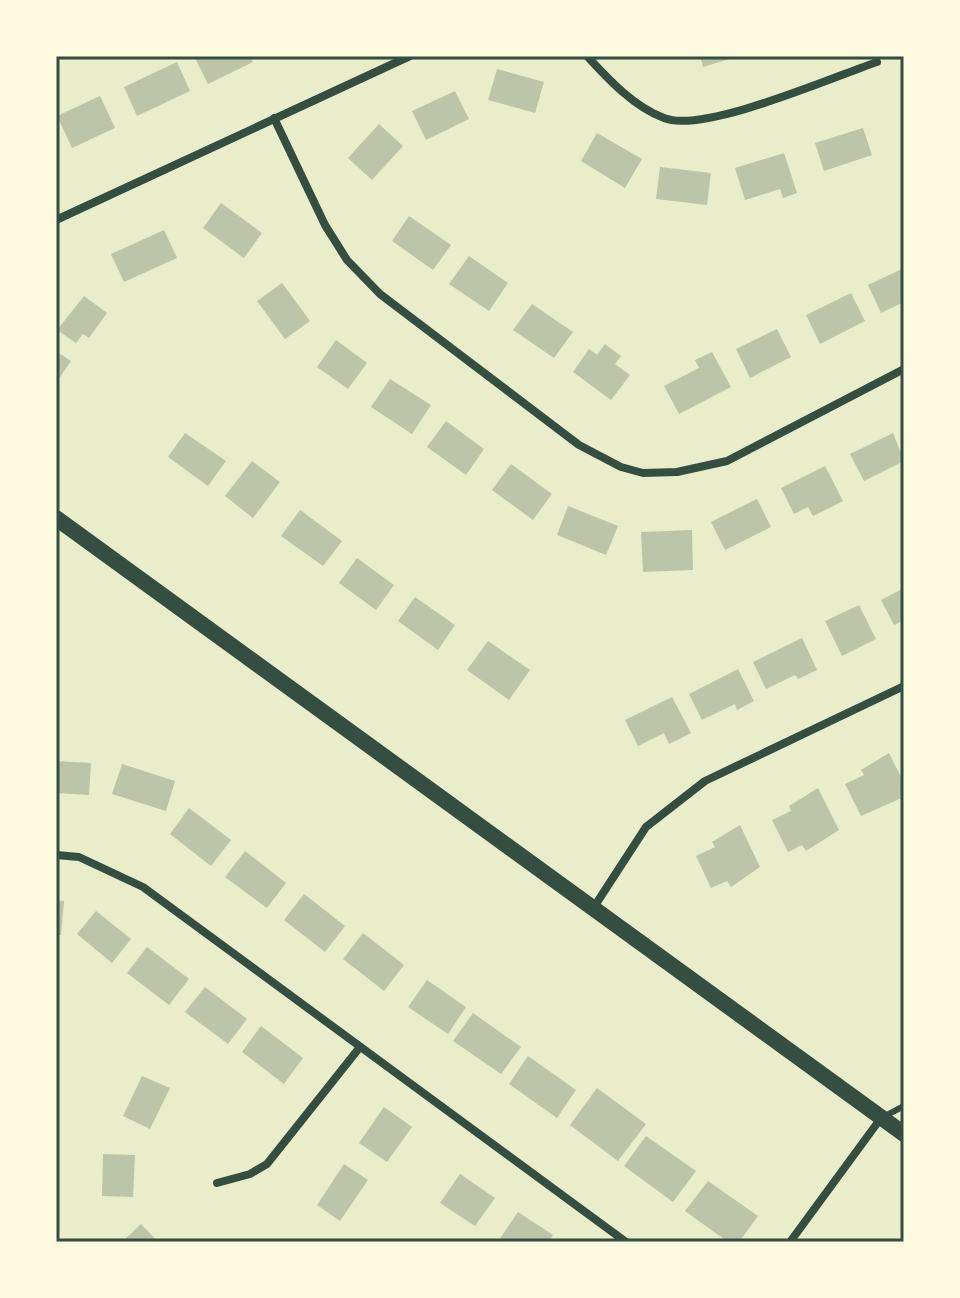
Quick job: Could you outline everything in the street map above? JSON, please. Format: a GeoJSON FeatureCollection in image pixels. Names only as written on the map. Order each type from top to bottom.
{"type":"FeatureCollection","features":[{"type":"Feature","properties":{"kind":"main road"},"geometry":{"type":"LineString","coordinates":[[56,518],[904,1134]]}},
{"type":"Feature","properties":{"kind":"street"},"geometry":{"type":"LineString","coordinates":[[56,220],[410,56]]}},
{"type":"Feature","properties":{"kind":"street"},"geometry":{"type":"LineString","coordinates":[[587,56],[641,106],[678,122],[719,116],[877,62]]}},
{"type":"Feature","properties":{"kind":"street"},"geometry":{"type":"LineString","coordinates":[[274,118],[325,225],[347,260],[380,294],[579,445],[621,467],[643,473],[677,472],[727,461],[904,369]]}},
{"type":"Feature","properties":{"kind":"street"},"geometry":{"type":"LineString","coordinates":[[594,907],[646,827],[705,781],[904,686]]}},
{"type":"Feature","properties":{"kind":"street"},"geometry":{"type":"LineString","coordinates":[[56,855],[79,857],[143,887],[626,1242]]}},
{"type":"Feature","properties":{"kind":"street"},"geometry":{"type":"LineString","coordinates":[[217,1183],[250,1174],[267,1164],[360,1047]]}},
{"type":"Feature","properties":{"kind":"street"},"geometry":{"type":"LineString","coordinates":[[790,1242],[881,1118]]}},
{"type":"Feature","properties":{"kind":"lane"},"geometry":{"type":"LineString","coordinates":[[881,1118],[904,1106]]}},
{"type":"Feature","properties":{"kind":"building"},"geometry":{"type":"Polygon","coordinates":[[[194,56],[250,56],[253,62],[208,84],[194,56]]]}},
{"type":"Feature","properties":{"kind":"building"},"geometry":{"type":"Polygon","coordinates":[[[700,56],[736,56],[736,57],[703,67],[700,56]]]}},
{"type":"Feature","properties":{"kind":"building"},"geometry":{"type":"Polygon","coordinates":[[[177,62],[190,91],[137,116],[124,87],[177,62]]]}},
{"type":"Feature","properties":{"kind":"building"},"geometry":{"type":"Polygon","coordinates":[[[497,69],[544,82],[535,113],[488,100],[497,69]]]}},
{"type":"Feature","properties":{"kind":"building"},"geometry":{"type":"Polygon","coordinates":[[[455,91],[469,119],[426,140],[412,111],[455,91]]]}},
{"type":"Feature","properties":{"kind":"building"},"geometry":{"type":"Polygon","coordinates":[[[100,96],[115,128],[72,148],[57,116],[100,96]]]}},
{"type":"Feature","properties":{"kind":"building"},"geometry":{"type":"Polygon","coordinates":[[[379,124],[403,146],[372,180],[348,158],[379,124]]]}},
{"type":"Feature","properties":{"kind":"building"},"geometry":{"type":"Polygon","coordinates":[[[863,128],[872,155],[824,171],[815,143],[863,128]]]}},
{"type":"Feature","properties":{"kind":"building"},"geometry":{"type":"Polygon","coordinates":[[[597,133],[642,159],[625,188],[581,161],[597,133]]]}},
{"type":"Feature","properties":{"kind":"building"},"geometry":{"type":"Polygon","coordinates":[[[784,153],[797,193],[783,198],[780,189],[745,200],[735,168],[784,153]]]}},
{"type":"Feature","properties":{"kind":"building"},"geometry":{"type":"Polygon","coordinates":[[[660,167],[711,173],[707,205],[656,199],[660,167]]]}},
{"type":"Feature","properties":{"kind":"building"},"geometry":{"type":"Polygon","coordinates":[[[221,203],[262,233],[244,258],[203,228],[221,203]]]}},
{"type":"Feature","properties":{"kind":"building"},"geometry":{"type":"Polygon","coordinates":[[[409,216],[451,245],[433,270],[392,241],[409,216]]]}},
{"type":"Feature","properties":{"kind":"building"},"geometry":{"type":"Polygon","coordinates":[[[164,230],[177,258],[124,282],[111,254],[164,230]]]}},
{"type":"Feature","properties":{"kind":"building"},"geometry":{"type":"Polygon","coordinates":[[[469,256],[508,283],[489,311],[449,284],[469,256]]]}},
{"type":"Feature","properties":{"kind":"building"},"geometry":{"type":"Polygon","coordinates":[[[904,268],[904,302],[881,313],[868,285],[904,268]]]}},
{"type":"Feature","properties":{"kind":"building"},"geometry":{"type":"Polygon","coordinates":[[[282,283],[310,321],[285,339],[257,301],[282,283]]]}},
{"type":"Feature","properties":{"kind":"building"},"geometry":{"type":"Polygon","coordinates":[[[851,293],[865,321],[820,344],[806,315],[851,293]]]}},
{"type":"Feature","properties":{"kind":"building"},"geometry":{"type":"Polygon","coordinates":[[[84,296],[107,313],[89,338],[83,334],[76,343],[57,330],[84,296]]]}},
{"type":"Feature","properties":{"kind":"building"},"geometry":{"type":"Polygon","coordinates":[[[532,304],[573,332],[554,358],[513,330],[532,304]]]}},
{"type":"Feature","properties":{"kind":"building"},"geometry":{"type":"Polygon","coordinates":[[[777,329],[791,357],[750,378],[736,349],[777,329]]]}},
{"type":"Feature","properties":{"kind":"building"},"geometry":{"type":"Polygon","coordinates":[[[336,340],[367,363],[348,389],[317,367],[336,340]]]}},
{"type":"Feature","properties":{"kind":"building"},"geometry":{"type":"Polygon","coordinates":[[[605,344],[621,356],[615,364],[630,375],[611,400],[573,372],[589,349],[597,355],[605,344]]]}},
{"type":"Feature","properties":{"kind":"building"},"geometry":{"type":"Polygon","coordinates":[[[56,351],[71,361],[56,383],[56,351]]]}},
{"type":"Feature","properties":{"kind":"building"},"geometry":{"type":"Polygon","coordinates":[[[712,352],[731,387],[679,414],[664,386],[699,368],[695,360],[712,352]]]}},
{"type":"Feature","properties":{"kind":"building"},"geometry":{"type":"Polygon","coordinates":[[[390,379],[431,405],[412,434],[371,407],[390,379]]]}},
{"type":"Feature","properties":{"kind":"building"},"geometry":{"type":"Polygon","coordinates":[[[446,421],[484,449],[466,475],[427,447],[446,421]]]}},
{"type":"Feature","properties":{"kind":"building"},"geometry":{"type":"Polygon","coordinates":[[[185,433],[226,461],[208,486],[168,457],[185,433]]]}},
{"type":"Feature","properties":{"kind":"building"},"geometry":{"type":"Polygon","coordinates":[[[893,433],[904,461],[864,481],[850,454],[893,433]]]}},
{"type":"Feature","properties":{"kind":"building"},"geometry":{"type":"Polygon","coordinates":[[[252,461],[280,482],[253,518],[225,496],[252,461]]]}},
{"type":"Feature","properties":{"kind":"building"},"geometry":{"type":"Polygon","coordinates":[[[511,464],[552,494],[533,520],[492,490],[511,464]]]}},
{"type":"Feature","properties":{"kind":"building"},"geometry":{"type":"Polygon","coordinates":[[[825,466],[843,501],[813,516],[808,507],[794,514],[781,488],[825,466]]]}},
{"type":"Feature","properties":{"kind":"building"},"geometry":{"type":"Polygon","coordinates":[[[757,499],[771,527],[725,550],[711,522],[757,499]]]}},
{"type":"Feature","properties":{"kind":"building"},"geometry":{"type":"Polygon","coordinates":[[[568,506],[618,526],[606,555],[557,535],[568,506]]]}},
{"type":"Feature","properties":{"kind":"building"},"geometry":{"type":"Polygon","coordinates":[[[300,510],[342,541],[323,566],[281,536],[300,510]]]}},
{"type":"Feature","properties":{"kind":"building"},"geometry":{"type":"Polygon","coordinates":[[[692,530],[693,570],[643,572],[641,532],[692,530]]]}},
{"type":"Feature","properties":{"kind":"building"},"geometry":{"type":"Polygon","coordinates":[[[357,558],[394,585],[376,610],[339,583],[357,558]]]}},
{"type":"Feature","properties":{"kind":"building"},"geometry":{"type":"Polygon","coordinates":[[[904,588],[904,620],[894,625],[881,600],[904,588]]]}},
{"type":"Feature","properties":{"kind":"building"},"geometry":{"type":"Polygon","coordinates":[[[415,597],[455,625],[438,650],[398,621],[415,597]]]}},
{"type":"Feature","properties":{"kind":"building"},"geometry":{"type":"Polygon","coordinates":[[[859,605],[876,639],[842,656],[825,621],[859,605]]]}},
{"type":"Feature","properties":{"kind":"building"},"geometry":{"type":"Polygon","coordinates":[[[802,638],[817,670],[798,679],[795,675],[766,689],[753,662],[802,638]]]}},
{"type":"Feature","properties":{"kind":"building"},"geometry":{"type":"Polygon","coordinates":[[[488,641],[530,670],[509,700],[467,670],[488,641]]]}},
{"type":"Feature","properties":{"kind":"building"},"geometry":{"type":"Polygon","coordinates":[[[738,669],[754,701],[737,710],[735,704],[702,720],[689,694],[738,669]]]}},
{"type":"Feature","properties":{"kind":"building"},"geometry":{"type":"Polygon","coordinates":[[[672,697],[691,733],[669,744],[664,733],[638,746],[625,720],[672,697]]]}},
{"type":"Feature","properties":{"kind":"building"},"geometry":{"type":"Polygon","coordinates":[[[889,753],[904,783],[904,797],[861,816],[845,784],[864,775],[861,770],[889,753]]]}},
{"type":"Feature","properties":{"kind":"building"},"geometry":{"type":"Polygon","coordinates":[[[56,761],[91,763],[89,795],[56,793],[56,761]]]}},
{"type":"Feature","properties":{"kind":"building"},"geometry":{"type":"Polygon","coordinates":[[[122,764],[175,781],[166,811],[112,794],[122,764]]]}},
{"type":"Feature","properties":{"kind":"building"},"geometry":{"type":"Polygon","coordinates":[[[818,788],[839,830],[806,851],[802,845],[788,852],[772,820],[791,811],[789,806],[818,788]]]}},
{"type":"Feature","properties":{"kind":"building"},"geometry":{"type":"Polygon","coordinates":[[[189,808],[231,840],[211,866],[170,834],[189,808]]]}},
{"type":"Feature","properties":{"kind":"building"},"geometry":{"type":"Polygon","coordinates":[[[740,825],[760,867],[731,887],[727,881],[711,888],[696,856],[715,847],[712,842],[740,825]]]}},
{"type":"Feature","properties":{"kind":"building"},"geometry":{"type":"Polygon","coordinates":[[[245,851],[286,883],[267,908],[225,877],[245,851]]]}},
{"type":"Feature","properties":{"kind":"building"},"geometry":{"type":"Polygon","coordinates":[[[304,894],[345,926],[325,952],[284,920],[304,894]]]}},
{"type":"Feature","properties":{"kind":"building"},"geometry":{"type":"Polygon","coordinates":[[[56,900],[64,901],[61,935],[56,935],[56,900]]]}},
{"type":"Feature","properties":{"kind":"building"},"geometry":{"type":"Polygon","coordinates":[[[96,911],[131,939],[112,963],[77,934],[96,911]]]}},
{"type":"Feature","properties":{"kind":"building"},"geometry":{"type":"Polygon","coordinates":[[[363,933],[404,965],[384,991],[343,959],[363,933]]]}},
{"type":"Feature","properties":{"kind":"building"},"geometry":{"type":"Polygon","coordinates":[[[147,947],[189,979],[169,1005],[127,973],[147,947]]]}},
{"type":"Feature","properties":{"kind":"building"},"geometry":{"type":"Polygon","coordinates":[[[427,980],[466,1007],[448,1034],[408,1007],[427,980]]]}},
{"type":"Feature","properties":{"kind":"building"},"geometry":{"type":"Polygon","coordinates":[[[205,987],[247,1019],[228,1044],[185,1012],[205,987]]]}},
{"type":"Feature","properties":{"kind":"building"},"geometry":{"type":"Polygon","coordinates":[[[473,1013],[521,1047],[501,1074],[453,1041],[473,1013]]]}},
{"type":"Feature","properties":{"kind":"building"},"geometry":{"type":"Polygon","coordinates":[[[261,1026],[303,1058],[284,1084],[242,1052],[261,1026]]]}},
{"type":"Feature","properties":{"kind":"building"},"geometry":{"type":"Polygon","coordinates":[[[528,1056],[576,1090],[557,1118],[509,1084],[528,1056]]]}},
{"type":"Feature","properties":{"kind":"building"},"geometry":{"type":"Polygon","coordinates":[[[142,1076],[170,1088],[150,1129],[123,1116],[142,1076]]]}},
{"type":"Feature","properties":{"kind":"building"},"geometry":{"type":"Polygon","coordinates":[[[597,1088],[646,1124],[618,1161],[570,1125],[597,1088]]]}},
{"type":"Feature","properties":{"kind":"building"},"geometry":{"type":"Polygon","coordinates":[[[384,1107],[412,1127],[387,1162],[359,1143],[384,1107]]]}},
{"type":"Feature","properties":{"kind":"building"},"geometry":{"type":"Polygon","coordinates":[[[646,1136],[696,1171],[673,1202],[624,1166],[646,1136]]]}},
{"type":"Feature","properties":{"kind":"building"},"geometry":{"type":"Polygon","coordinates":[[[103,1154],[135,1155],[133,1197],[102,1196],[103,1154]]]}},
{"type":"Feature","properties":{"kind":"building"},"geometry":{"type":"Polygon","coordinates":[[[344,1164],[368,1180],[340,1221],[317,1205],[344,1164]]]}},
{"type":"Feature","properties":{"kind":"building"},"geometry":{"type":"Polygon","coordinates":[[[460,1174],[495,1198],[475,1226],[440,1203],[460,1174]]]}},
{"type":"Feature","properties":{"kind":"building"},"geometry":{"type":"Polygon","coordinates":[[[708,1181],[758,1216],[739,1242],[728,1242],[685,1211],[708,1181]]]}},
{"type":"Feature","properties":{"kind":"building"},"geometry":{"type":"Polygon","coordinates":[[[518,1212],[553,1235],[548,1242],[499,1240],[518,1212]]]}},
{"type":"Feature","properties":{"kind":"building"},"geometry":{"type":"Polygon","coordinates":[[[141,1224],[158,1242],[122,1242],[141,1224]]]}}]}
